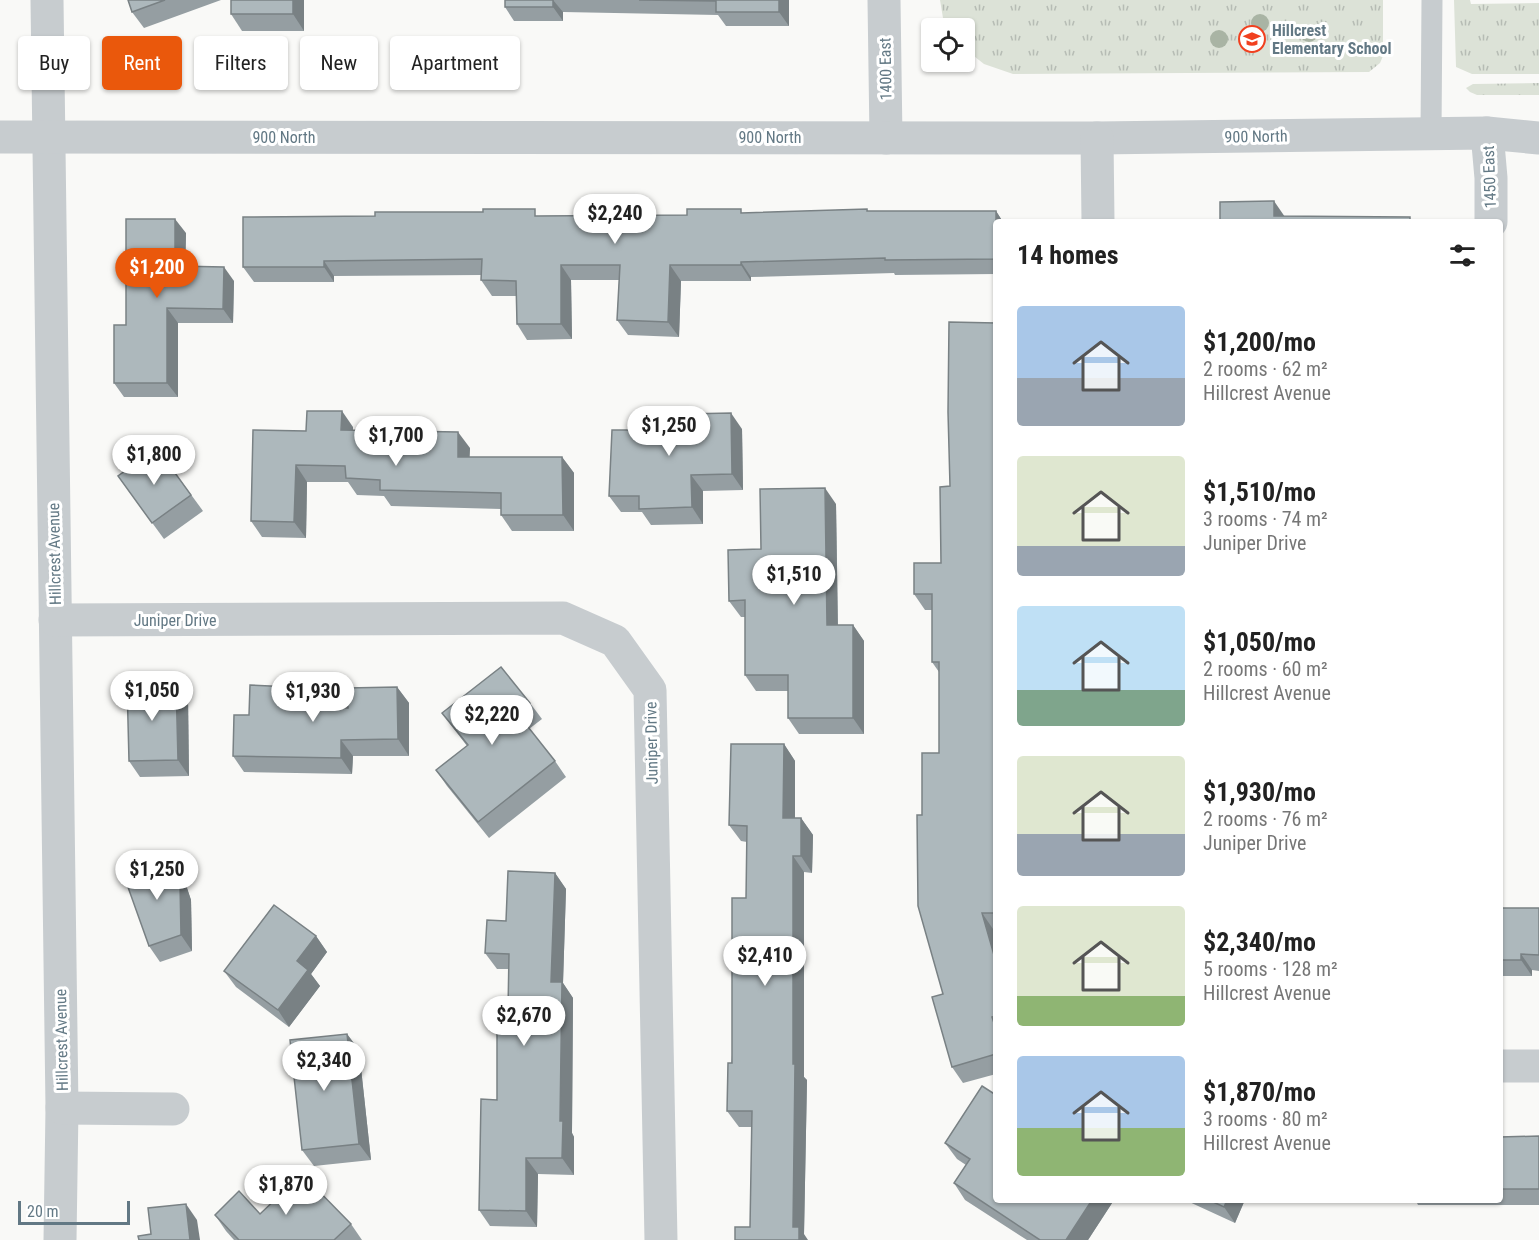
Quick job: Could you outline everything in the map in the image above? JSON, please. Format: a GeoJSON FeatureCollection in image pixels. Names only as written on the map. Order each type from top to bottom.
{"type":"FeatureCollection","features":[{"type":"Feature","properties":{"kind":"street","name":"Hillcrest Avenue"},"geometry":{"type":"LineString","coordinates":[[47,0],[62,1108],[60,1240]]}},
{"type":"Feature","properties":{"kind":"street","name":"1400 East"},"geometry":{"type":"LineString","coordinates":[[884,0],[886,138]]}},
{"type":"Feature","properties":{"kind":"street","name":"900 North"},"geometry":{"type":"LineString","coordinates":[[0,137],[1097,138],[1487,133],[1539,138]]}},
{"type":"Feature","properties":{"kind":"street","name":"1450 East"},"geometry":{"type":"LineString","coordinates":[[1487,133],[1491,178],[1491,219]]}},
{"type":"Feature","properties":{"kind":"street"},"geometry":{"type":"LineString","coordinates":[[1097,138],[1098,219]]}},
{"type":"Feature","properties":{"kind":"street","name":"Juniper Drive"},"geometry":{"type":"LineString","coordinates":[[55,620],[563,618],[615,641],[650,690],[660,1240]]}},
{"type":"Feature","properties":{"kind":"street"},"geometry":{"type":"LineString","coordinates":[[1503,1066],[1539,1066]]}},
{"type":"Feature","properties":{"kind":"street","name":"Hillcrest Avenue"},"geometry":{"type":"LineString","coordinates":[[62,1108],[173,1109]]}},
{"type":"Feature","properties":{"kind":"lane"},"geometry":{"type":"LineString","coordinates":[[1431,133],[1432,0]]}},
{"type":"Feature","properties":{"kind":"green space","name":"Hillcrest Elementary School"},"geometry":{"type":"Polygon","coordinates":[[[940,0],[1383,0],[1383,56],[1380,63],[1369,72],[1013,74],[984,64],[975,57],[975,18],[943,18],[940,0]]]}},
{"type":"Feature","properties":{"kind":"green space"},"geometry":{"type":"Polygon","coordinates":[[[1454,0],[1470,0],[1471,4],[1539,3],[1539,74],[1472,74],[1456,67],[1454,0]]]}},
{"type":"Feature","properties":{"kind":"green space"},"geometry":{"type":"Polygon","coordinates":[[[1539,83],[1539,95],[1477,95],[1466,88],[1473,84],[1539,83]]]}},
{"type":"Feature","properties":{"kind":"building"},"geometry":{"type":"Polygon","coordinates":[[[128,0],[165,0],[132,12],[128,0]]]}},
{"type":"Feature","properties":{"kind":"building"},"geometry":{"type":"Polygon","coordinates":[[[231,0],[293,0],[293,14],[231,14],[231,0]]]}},
{"type":"Feature","properties":{"kind":"building"},"geometry":{"type":"Polygon","coordinates":[[[505,0],[553,0],[553,7],[505,7],[505,0]]]}},
{"type":"Feature","properties":{"kind":"building"},"geometry":{"type":"Polygon","coordinates":[[[639,0],[779,0],[779,12],[716,12],[716,1],[639,0]]]}},
{"type":"Feature","properties":{"kind":"building"},"geometry":{"type":"Polygon","coordinates":[[[1274,201],[1274,216],[1410,217],[1410,219],[1220,219],[1220,202],[1274,201]]]}},
{"type":"Feature","properties":{"kind":"building"},"geometry":{"type":"Polygon","coordinates":[[[483,209],[535,209],[535,216],[687,215],[687,209],[741,209],[741,213],[867,209],[867,211],[996,211],[996,219],[993,219],[993,259],[885,260],[885,258],[741,262],[741,265],[670,265],[668,322],[617,320],[620,265],[561,265],[561,324],[517,324],[516,281],[481,280],[482,259],[324,261],[324,267],[243,267],[243,217],[375,216],[375,212],[483,212],[483,209]]]}},
{"type":"Feature","properties":{"kind":"building"},"geometry":{"type":"Polygon","coordinates":[[[126,219],[175,219],[175,266],[224,267],[223,309],[167,308],[167,383],[114,383],[114,325],[126,325],[126,219]]]}},
{"type":"Feature","properties":{"kind":"building"},"geometry":{"type":"Polygon","coordinates":[[[949,322],[993,323],[993,913],[982,913],[993,952],[993,1055],[952,1067],[932,997],[943,994],[918,906],[917,815],[922,815],[922,753],[939,753],[939,662],[932,662],[932,594],[914,594],[914,563],[941,563],[940,487],[950,486],[949,322]]]}},
{"type":"Feature","properties":{"kind":"building"},"geometry":{"type":"Polygon","coordinates":[[[307,411],[342,411],[341,430],[458,432],[458,457],[562,457],[563,515],[501,515],[501,493],[380,490],[380,480],[346,478],[345,466],[296,465],[294,522],[251,521],[253,430],[306,431],[307,411]]]}},
{"type":"Feature","properties":{"kind":"building"},"geometry":{"type":"Polygon","coordinates":[[[731,413],[732,474],[691,475],[692,507],[639,509],[639,496],[609,496],[612,430],[638,430],[638,415],[731,413]]]}},
{"type":"Feature","properties":{"kind":"building"},"geometry":{"type":"Polygon","coordinates":[[[157,448],[191,495],[152,523],[118,476],[157,448]]]}},
{"type":"Feature","properties":{"kind":"building"},"geometry":{"type":"Polygon","coordinates":[[[825,488],[827,625],[853,625],[853,718],[788,718],[788,675],[745,675],[745,600],[729,601],[728,550],[761,549],[760,489],[825,488]]]}},
{"type":"Feature","properties":{"kind":"building"},"geometry":{"type":"Polygon","coordinates":[[[501,667],[530,703],[517,713],[555,761],[478,822],[436,770],[468,745],[442,713],[501,667]]]}},
{"type":"Feature","properties":{"kind":"building"},"geometry":{"type":"Polygon","coordinates":[[[176,682],[178,760],[129,761],[127,683],[176,682]]]}},
{"type":"Feature","properties":{"kind":"building"},"geometry":{"type":"Polygon","coordinates":[[[250,685],[291,687],[290,706],[348,708],[347,688],[397,687],[398,739],[341,740],[341,758],[233,756],[234,715],[249,715],[250,685]]]}},
{"type":"Feature","properties":{"kind":"building"},"geometry":{"type":"Polygon","coordinates":[[[731,744],[784,744],[783,818],[801,818],[801,856],[793,856],[793,1064],[795,1064],[793,1227],[799,1227],[799,1240],[735,1240],[735,1227],[750,1227],[752,1111],[727,1111],[728,1063],[732,1063],[732,898],[746,898],[747,826],[729,825],[731,744]]]}},
{"type":"Feature","properties":{"kind":"building"},"geometry":{"type":"Polygon","coordinates":[[[171,859],[180,884],[181,935],[149,946],[124,876],[171,859]]]}},
{"type":"Feature","properties":{"kind":"building"},"geometry":{"type":"Polygon","coordinates":[[[508,871],[555,873],[551,982],[562,982],[560,1121],[563,1121],[562,1158],[526,1158],[526,1211],[479,1210],[481,1099],[497,1100],[497,1009],[508,1009],[509,954],[485,953],[487,920],[506,921],[508,871]]]}},
{"type":"Feature","properties":{"kind":"building"},"geometry":{"type":"Polygon","coordinates":[[[274,905],[316,936],[297,961],[308,970],[278,1010],[224,971],[274,905]]]}},
{"type":"Feature","properties":{"kind":"building"},"geometry":{"type":"Polygon","coordinates":[[[1503,908],[1539,908],[1539,955],[1521,954],[1521,960],[1503,960],[1503,908]]]}},
{"type":"Feature","properties":{"kind":"building"},"geometry":{"type":"Polygon","coordinates":[[[347,1034],[359,1144],[302,1150],[290,1040],[347,1034]]]}},
{"type":"Feature","properties":{"kind":"building"},"geometry":{"type":"Polygon","coordinates":[[[982,1086],[993,1093],[993,1203],[1090,1203],[1066,1240],[1040,1240],[954,1183],[970,1159],[945,1143],[982,1086]]]}},
{"type":"Feature","properties":{"kind":"building"},"geometry":{"type":"Polygon","coordinates":[[[1539,1136],[1539,1189],[1503,1189],[1503,1137],[1539,1136]]]}},
{"type":"Feature","properties":{"kind":"building"},"geometry":{"type":"Polygon","coordinates":[[[302,1174],[351,1224],[334,1240],[239,1240],[215,1215],[239,1191],[260,1214],[302,1174]]]}},
{"type":"Feature","properties":{"kind":"building"},"geometry":{"type":"Polygon","coordinates":[[[186,1204],[190,1240],[139,1240],[138,1236],[151,1234],[148,1208],[186,1204]]]}},
{"type":"Feature","properties":{"kind":"place","name":"Hillcrest Elementary School"},"geometry":{"type":"Point","coordinates":[1252,39]}}]}
